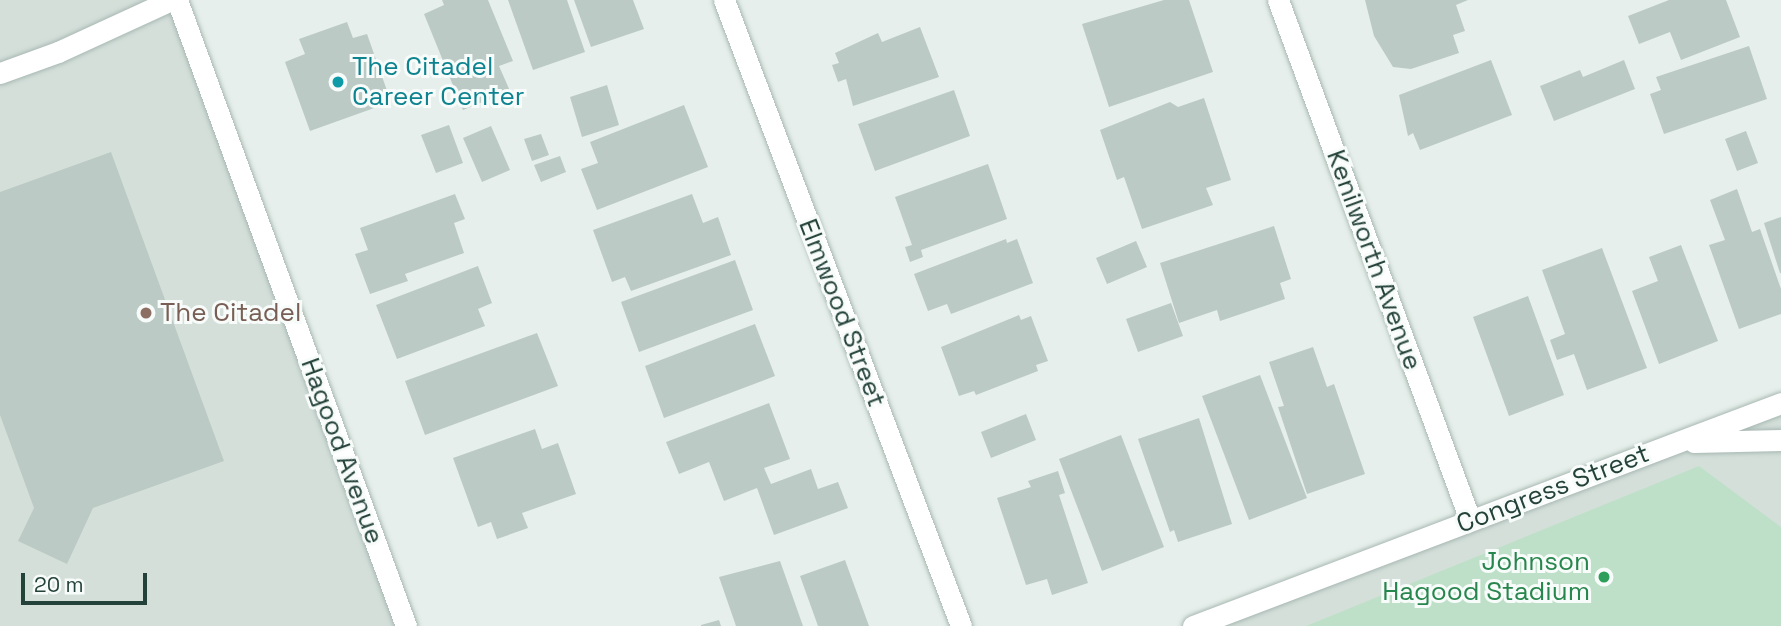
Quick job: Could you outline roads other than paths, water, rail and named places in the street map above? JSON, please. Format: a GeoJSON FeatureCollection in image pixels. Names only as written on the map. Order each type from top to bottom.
{"type":"FeatureCollection","features":[{"type":"Feature","properties":{"kind":"street"},"geometry":{"type":"LineString","coordinates":[[0,74],[58,52],[171,0]]}},
{"type":"Feature","properties":{"kind":"street","name":"Hagood Avenue"},"geometry":{"type":"LineString","coordinates":[[177,0],[406,626]]}},
{"type":"Feature","properties":{"kind":"street","name":"Elmwood Street"},"geometry":{"type":"LineString","coordinates":[[724,0],[961,626]]}},
{"type":"Feature","properties":{"kind":"street","name":"Kenilworth Avenue"},"geometry":{"type":"LineString","coordinates":[[1278,0],[1470,520]]}},
{"type":"Feature","properties":{"kind":"street","name":"Congress Street"},"geometry":{"type":"LineString","coordinates":[[1194,626],[1781,403]]}},
{"type":"Feature","properties":{"kind":"street","name":"Congress Street"},"geometry":{"type":"LineString","coordinates":[[1678,442],[1777,442]]}},
{"type":"Feature","properties":{"kind":"place","name":"The Citadel Career Center"},"geometry":{"type":"Point","coordinates":[338,82]}},
{"type":"Feature","properties":{"kind":"place","name":"The Citadel"},"geometry":{"type":"Point","coordinates":[146,313]}},
{"type":"Feature","properties":{"kind":"place","name":"Johnson Hagood Stadium"},"geometry":{"type":"Point","coordinates":[1604,577]}}]}
